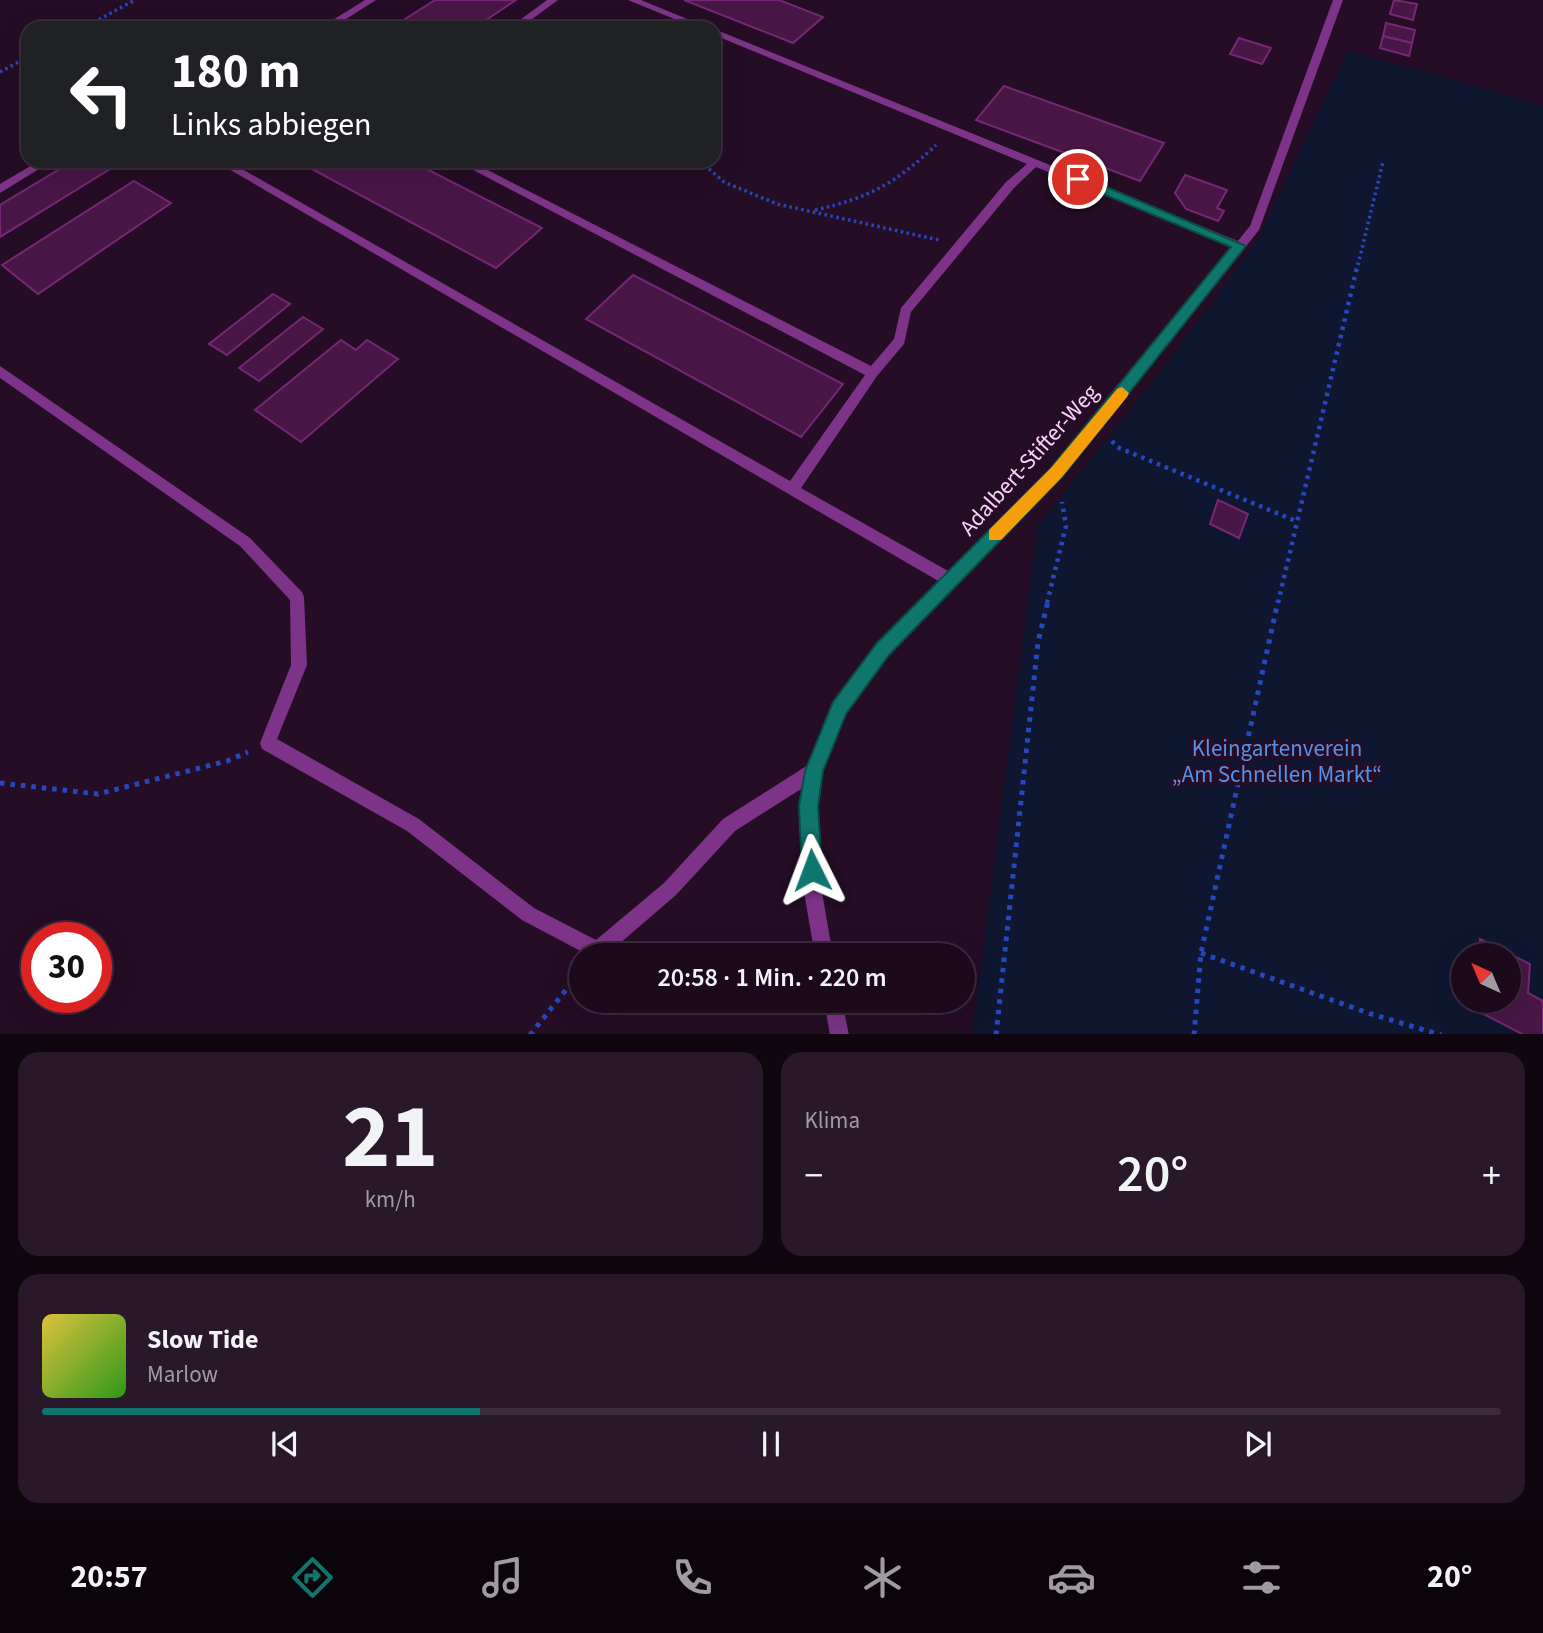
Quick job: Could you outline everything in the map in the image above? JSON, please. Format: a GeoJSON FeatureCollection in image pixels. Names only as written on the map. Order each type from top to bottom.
{"type":"FeatureCollection","features":[{"type":"Feature","properties":{"kind":"street"},"geometry":{"type":"LineString","coordinates":[[336,21],[371,0]]}},
{"type":"Feature","properties":{"kind":"street"},"geometry":{"type":"LineString","coordinates":[[524,21],[553,0]]}},
{"type":"Feature","properties":{"kind":"street"},"geometry":{"type":"LineString","coordinates":[[633,0],[686,21]]}},
{"type":"Feature","properties":{"kind":"street","name":"Adalbert-Stifter-Weg"},"geometry":{"type":"LineString","coordinates":[[822,943],[813,892],[808,806],[814,771],[840,708],[883,649],[1057,473],[1255,227],[1338,0]]}},
{"type":"Feature","properties":{"kind":"street"},"geometry":{"type":"LineString","coordinates":[[721,35],[951,126],[1239,246]]}},
{"type":"Feature","properties":{"kind":"street"},"geometry":{"type":"LineString","coordinates":[[792,490],[873,373],[900,341],[905,311],[1010,185],[1035,162]]}},
{"type":"Feature","properties":{"kind":"street"},"geometry":{"type":"LineString","coordinates":[[0,189],[35,168]]}},
{"type":"Feature","properties":{"kind":"street"},"geometry":{"type":"LineString","coordinates":[[232,168],[952,581]]}},
{"type":"Feature","properties":{"kind":"street"},"geometry":{"type":"LineString","coordinates":[[475,168],[873,373]]}},
{"type":"Feature","properties":{"kind":"street"},"geometry":{"type":"LineString","coordinates":[[0,371],[245,542],[297,597],[299,665],[268,743],[413,825],[528,914],[598,950],[670,889],[729,825],[814,771]]}},
{"type":"Feature","properties":{"kind":"street"},"geometry":{"type":"LineString","coordinates":[[836,1013],[840,1034]]}},
{"type":"Feature","properties":{"kind":"path"},"geometry":{"type":"LineString","coordinates":[[96,21],[135,0]]}},
{"type":"Feature","properties":{"kind":"path"},"geometry":{"type":"LineString","coordinates":[[0,72],[21,61]]}},
{"type":"Feature","properties":{"kind":"path"},"geometry":{"type":"LineString","coordinates":[[810,211],[870,198],[893,185],[937,144],[951,126]]}},
{"type":"Feature","properties":{"kind":"path"},"geometry":{"type":"LineString","coordinates":[[1194,1034],[1201,953],[1296,521],[1383,162]]}},
{"type":"Feature","properties":{"kind":"path"},"geometry":{"type":"LineString","coordinates":[[708,168],[724,182],[748,194],[958,245]]}},
{"type":"Feature","properties":{"kind":"path"},"geometry":{"type":"LineString","coordinates":[[1117,447],[1296,521]]}},
{"type":"Feature","properties":{"kind":"path"},"geometry":{"type":"LineString","coordinates":[[996,1034],[1038,642],[1066,526],[1057,473]]}},
{"type":"Feature","properties":{"kind":"path"},"geometry":{"type":"LineString","coordinates":[[0,783],[98,794],[227,761],[268,743]]}},
{"type":"Feature","properties":{"kind":"path"},"geometry":{"type":"LineString","coordinates":[[1201,953],[1371,1014],[1441,1034]]}},
{"type":"Feature","properties":{"kind":"path"},"geometry":{"type":"LineString","coordinates":[[530,1034],[569,986]]}},
{"type":"Feature","properties":{"kind":"green space","name":"Kleingartenverein „Am Schnellen Markt“"},"geometry":{"type":"Polygon","coordinates":[[[1348,51],[1543,105],[1543,1034],[972,1034],[1038,525],[1152,383],[1257,242],[1348,51]]]}},
{"type":"Feature","properties":{"kind":"building"},"geometry":{"type":"Polygon","coordinates":[[[435,0],[516,0],[484,21],[402,21],[435,0]]]}},
{"type":"Feature","properties":{"kind":"building"},"geometry":{"type":"Polygon","coordinates":[[[684,0],[779,0],[823,17],[793,43],[684,0]]]}},
{"type":"Feature","properties":{"kind":"building"},"geometry":{"type":"Polygon","coordinates":[[[1394,0],[1417,4],[1413,20],[1390,14],[1394,0]]]}},
{"type":"Feature","properties":{"kind":"building"},"geometry":{"type":"Polygon","coordinates":[[[1386,23],[1415,30],[1412,43],[1383,36],[1386,23]]]}},
{"type":"Feature","properties":{"kind":"building"},"geometry":{"type":"Polygon","coordinates":[[[1383,36],[1412,43],[1409,56],[1380,48],[1383,36]]]}},
{"type":"Feature","properties":{"kind":"building"},"geometry":{"type":"Polygon","coordinates":[[[1239,38],[1271,48],[1262,64],[1230,54],[1239,38]]]}},
{"type":"Feature","properties":{"kind":"building"},"geometry":{"type":"Polygon","coordinates":[[[1004,86],[1164,143],[1140,181],[976,120],[1004,86]]]}},
{"type":"Feature","properties":{"kind":"building"},"geometry":{"type":"Polygon","coordinates":[[[61,168],[112,168],[0,237],[0,205],[61,168]]]}},
{"type":"Feature","properties":{"kind":"building"},"geometry":{"type":"Polygon","coordinates":[[[310,168],[425,168],[542,228],[496,268],[310,168]]]}},
{"type":"Feature","properties":{"kind":"building"},"geometry":{"type":"Polygon","coordinates":[[[1185,175],[1227,190],[1217,208],[1224,211],[1218,221],[1186,209],[1175,193],[1185,175]]]}},
{"type":"Feature","properties":{"kind":"building"},"geometry":{"type":"Polygon","coordinates":[[[134,181],[171,203],[38,294],[2,265],[134,181]]]}},
{"type":"Feature","properties":{"kind":"building"},"geometry":{"type":"Polygon","coordinates":[[[633,275],[843,384],[801,437],[586,319],[633,275]]]}},
{"type":"Feature","properties":{"kind":"building"},"geometry":{"type":"Polygon","coordinates":[[[273,294],[290,304],[227,355],[209,344],[273,294]]]}},
{"type":"Feature","properties":{"kind":"building"},"geometry":{"type":"Polygon","coordinates":[[[303,317],[323,329],[259,381],[239,368],[303,317]]]}},
{"type":"Feature","properties":{"kind":"building"},"geometry":{"type":"Polygon","coordinates":[[[341,340],[356,350],[367,340],[398,359],[301,442],[255,410],[341,340]]]}},
{"type":"Feature","properties":{"kind":"building"},"geometry":{"type":"Polygon","coordinates":[[[1218,500],[1248,514],[1239,538],[1210,524],[1218,500]]]}},
{"type":"Feature","properties":{"kind":"building"},"geometry":{"type":"Polygon","coordinates":[[[1521,960],[1530,964],[1528,993],[1543,1001],[1543,1034],[1522,1034],[1482,1013],[1521,1013],[1521,960]]]}},
{"type":"Feature","properties":{"kind":"slow traffic"},"geometry":{"type":"LineString","coordinates":[[995,535],[1057,473],[1122,393]]}},
{"type":"Feature","properties":{"kind":"route"},"geometry":{"type":"LineString","coordinates":[[812,870],[808,806],[814,771],[840,708],[883,649],[1057,473],[1239,246],[1078,179]]}}]}
